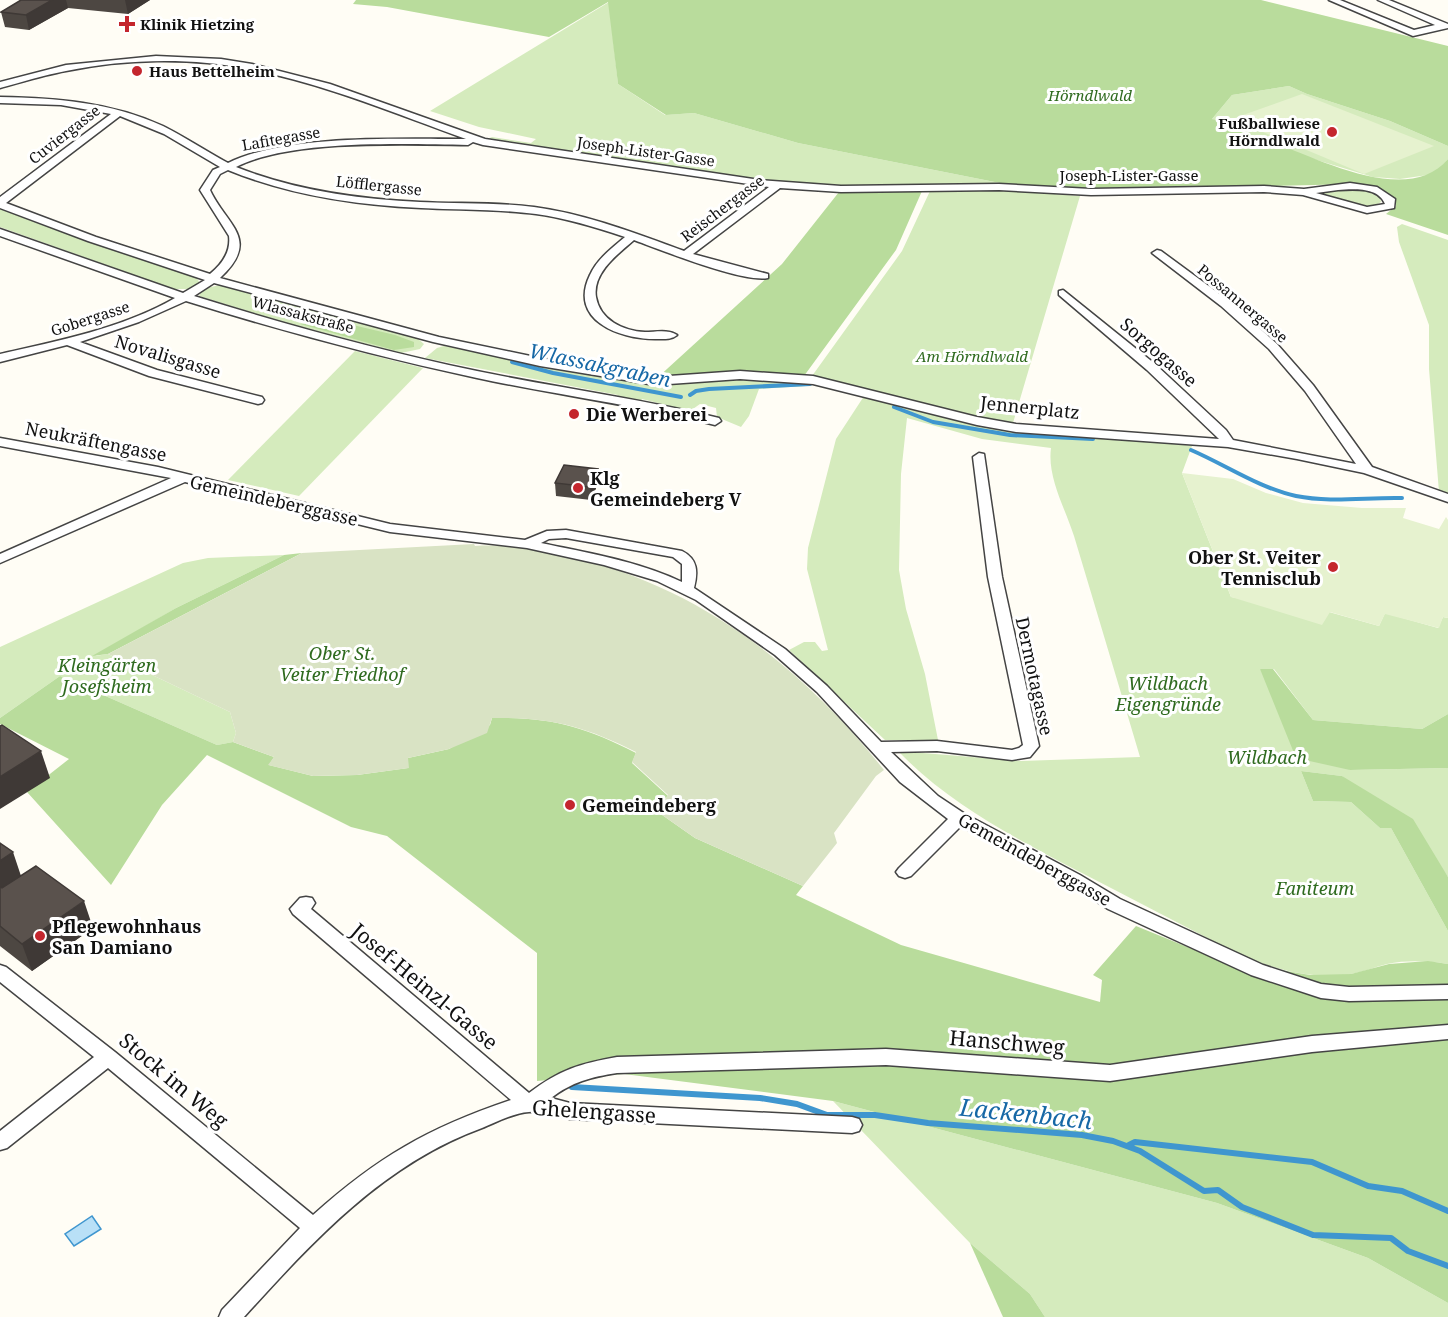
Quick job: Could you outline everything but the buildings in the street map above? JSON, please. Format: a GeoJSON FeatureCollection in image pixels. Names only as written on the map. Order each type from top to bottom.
{"type":"FeatureCollection","features":[{"type":"Feature","properties":{"kind":"street"},"geometry":{"type":"LineString","coordinates":[[1333,0],[1413,33],[1446,26]]}},
{"type":"Feature","properties":{"kind":"street"},"geometry":{"type":"LineString","coordinates":[[1382,0],[1446,26]]}},
{"type":"Feature","properties":{"kind":"street","name":"Joseph-Lister-Gasse"},"geometry":{"type":"LineString","coordinates":[[0,85],[39,74],[109,62],[156,59],[221,63],[249,66],[326,86],[483,142],[777,185],[873,189],[999,187],[1091,192],[1263,189],[1304,192],[1346,187],[1378,191],[1391,201],[1390,206],[1383,209],[1367,210],[1304,192]]}},
{"type":"Feature","properties":{"kind":"street","name":"Löfflergasse"},"geometry":{"type":"LineString","coordinates":[[0,100],[54,102],[118,112],[160,128],[226,166],[283,186],[334,196],[401,204],[526,209],[570,216],[724,268],[764,276]]}},
{"type":"Feature","properties":{"kind":"street","name":"Cuviergasse"},"geometry":{"type":"LineString","coordinates":[[0,203],[118,112]]}},
{"type":"Feature","properties":{"kind":"street","name":"Lafitegasse"},"geometry":{"type":"LineString","coordinates":[[213,279],[228,266],[235,246],[233,231],[227,220],[213,207],[205,190],[209,178],[226,166],[265,154],[331,144],[380,141],[483,142]]}},
{"type":"Feature","properties":{"kind":"street","name":"Reischergasse"},"geometry":{"type":"LineString","coordinates":[[685,255],[777,185]]}},
{"type":"Feature","properties":{"kind":"street","name":"Wlassakstraße"},"geometry":{"type":"LineString","coordinates":[[0,203],[92,239],[213,279],[437,340],[540,362],[655,381]]}},
{"type":"Feature","properties":{"kind":"street","name":"Wlassakstraße"},"geometry":{"type":"LineString","coordinates":[[0,232],[186,297],[292,329],[478,375],[651,406],[715,421]]}},
{"type":"Feature","properties":{"kind":"street"},"geometry":{"type":"LineString","coordinates":[[632,236],[610,253],[594,274],[588,293],[591,309],[603,322],[626,331],[671,335]]}},
{"type":"Feature","properties":{"kind":"street","name":"Possannergasse"},"geometry":{"type":"LineString","coordinates":[[1157,253],[1229,307],[1287,361],[1326,409],[1367,470]]}},
{"type":"Feature","properties":{"kind":"street"},"geometry":{"type":"LineString","coordinates":[[186,297],[213,279]]}},
{"type":"Feature","properties":{"kind":"street","name":"Sorgogasse"},"geometry":{"type":"LineString","coordinates":[[1063,293],[1151,367],[1222,433],[1228,443]]}},
{"type":"Feature","properties":{"kind":"street","name":"Gobergasse"},"geometry":{"type":"LineString","coordinates":[[0,358],[70,342],[137,319],[186,297]]}},
{"type":"Feature","properties":{"kind":"street"},"geometry":{"type":"LineString","coordinates":[[414,360],[437,340]]}},
{"type":"Feature","properties":{"kind":"street","name":"Novalisgasse"},"geometry":{"type":"LineString","coordinates":[[70,342],[153,373],[258,400]]}},
{"type":"Feature","properties":{"kind":"street","name":"Jennerplatz"},"geometry":{"type":"LineString","coordinates":[[655,381],[740,375],[806,379],[977,421],[1016,428],[1228,443],[1367,470]]}},
{"type":"Feature","properties":{"kind":"street","name":"Neukräftengasse"},"geometry":{"type":"LineString","coordinates":[[0,442],[185,477]]}},
{"type":"Feature","properties":{"kind":"street","name":"Dermotagasse"},"geometry":{"type":"LineString","coordinates":[[876,747],[937,746],[1012,755],[1024,753],[1031,746],[994,577],[979,456]]}},
{"type":"Feature","properties":{"kind":"street"},"geometry":{"type":"LineString","coordinates":[[1367,470],[1448,498]]}},
{"type":"Feature","properties":{"kind":"street","name":"Gemeindeberggasse"},"geometry":{"type":"LineString","coordinates":[[0,559],[185,477],[390,528],[527,544],[634,568],[687,589],[734,618],[780,652],[822,689],[906,778],[959,818],[1074,879],[1114,904],[1257,970],[1321,991],[1349,994],[1448,992]]}},
{"type":"Feature","properties":{"kind":"street","name":"Gemeindeberggasse"},"geometry":{"type":"LineString","coordinates":[[527,544],[547,535],[566,534],[677,554],[683,556],[690,565],[691,572],[687,589]]}},
{"type":"Feature","properties":{"kind":"street"},"geometry":{"type":"LineString","coordinates":[[905,872],[959,818]]}},
{"type":"Feature","properties":{"kind":"street","name":"Josef-Heinzl-Gasse"},"geometry":{"type":"LineString","coordinates":[[306,903],[298,909],[529,1104]]}},
{"type":"Feature","properties":{"kind":"street","name":"Stock im Weg"},"geometry":{"type":"LineString","coordinates":[[0,972],[108,1057],[314,1228]]}},
{"type":"Feature","properties":{"kind":"street","name":"Hanschweg"},"geometry":{"type":"LineString","coordinates":[[529,1104],[555,1084],[584,1071],[617,1065],[886,1057],[1110,1073],[1311,1044],[1448,1032]]}},
{"type":"Feature","properties":{"kind":"street"},"geometry":{"type":"LineString","coordinates":[[0,1142],[108,1057]]}},
{"type":"Feature","properties":{"kind":"street","name":"Ghelengasse"},"geometry":{"type":"LineString","coordinates":[[230,1317],[314,1228],[356,1188],[398,1157],[435,1136],[468,1122],[529,1104],[570,1111],[852,1125]]}},
{"type":"Feature","properties":{"kind":"green space","name":"Hörndlwald"},"geometry":{"type":"Polygon","coordinates":[[[356,0],[1261,0],[1448,46],[1448,146],[1390,121],[1289,86],[1232,95],[1212,119],[1244,130],[1257,142],[1268,145],[1275,143],[1364,175],[1388,179],[1411,179],[1431,173],[1448,159],[1448,235],[1386,214],[1396,206],[1396,199],[1375,187],[1357,184],[1111,190],[1015,186],[798,143],[694,113],[666,115],[618,84],[608,2],[549,37],[387,7],[353,4],[356,0]]]}},
{"type":"Feature","properties":{"kind":"green space"},"geometry":{"type":"Polygon","coordinates":[[[609,2],[618,84],[665,115],[694,113],[798,143],[1015,186],[837,187],[759,181],[487,139],[492,137],[531,143],[536,139],[479,127],[430,111],[609,2]]]}},
{"type":"Feature","properties":{"kind":"green space","name":"Fußballwiese Hörndlwald"},"geometry":{"type":"Polygon","coordinates":[[[1289,86],[1390,121],[1448,146],[1448,159],[1439,170],[1428,175],[1400,179],[1373,177],[1257,142],[1212,119],[1232,95],[1289,86]]]}},
{"type":"Feature","properties":{"kind":"green space","name":"Fußballwiese Hörndlwald"},"geometry":{"type":"Polygon","coordinates":[[[1302,94],[1434,146],[1364,174],[1232,119],[1302,94]]]}},
{"type":"Feature","properties":{"kind":"green space"},"geometry":{"type":"Polygon","coordinates":[[[1005,190],[1080,196],[1013,423],[976,417],[1010,429],[1152,440],[1192,446],[1182,473],[1231,597],[1329,612],[1379,626],[1385,613],[1438,628],[1443,617],[1448,618],[1448,714],[1422,729],[1313,720],[1274,669],[1260,669],[1350,770],[1448,768],[1448,877],[1342,776],[1301,771],[1313,801],[1351,802],[1380,828],[1391,828],[1448,931],[1448,964],[1402,962],[1351,974],[1322,976],[1279,969],[1238,954],[1007,833],[961,804],[898,751],[1021,761],[1140,757],[1074,536],[1054,481],[1050,459],[1051,448],[982,439],[907,418],[901,474],[899,570],[906,609],[925,674],[938,740],[885,740],[789,650],[804,642],[815,642],[822,651],[828,650],[807,569],[808,548],[836,439],[868,390],[812,376],[902,251],[930,191],[1005,190]]]}},
{"type":"Feature","properties":{"kind":"green space"},"geometry":{"type":"Polygon","coordinates":[[[1364,190],[1380,197],[1381,202],[1375,205],[1360,206],[1335,200],[1322,193],[1326,191],[1364,190]]]}},
{"type":"Feature","properties":{"kind":"green space"},"geometry":{"type":"Polygon","coordinates":[[[922,191],[896,250],[804,376],[656,379],[782,264],[839,192],[922,191]]]}},
{"type":"Feature","properties":{"kind":"green space"},"geometry":{"type":"Polygon","coordinates":[[[0,208],[196,277],[200,283],[189,289],[173,289],[0,227],[0,208]]]}},
{"type":"Feature","properties":{"kind":"green space"},"geometry":{"type":"Polygon","coordinates":[[[1402,224],[1448,240],[1448,493],[1439,492],[1429,369],[1429,325],[1399,242],[1397,227],[1402,224]]]}},
{"type":"Feature","properties":{"kind":"green space"},"geometry":{"type":"Polygon","coordinates":[[[220,285],[417,338],[424,344],[420,349],[401,353],[279,321],[199,296],[202,289],[220,285]]]}},
{"type":"Feature","properties":{"kind":"green space"},"geometry":{"type":"Polygon","coordinates":[[[336,321],[395,335],[414,342],[414,347],[394,350],[300,324],[336,321]]]}},
{"type":"Feature","properties":{"kind":"green space"},"geometry":{"type":"Polygon","coordinates":[[[444,346],[658,384],[748,378],[804,381],[806,386],[759,389],[749,416],[741,427],[717,417],[716,408],[700,404],[690,411],[642,399],[641,401],[617,397],[618,395],[425,358],[437,348],[444,346]]]}},
{"type":"Feature","properties":{"kind":"green space"},"geometry":{"type":"Polygon","coordinates":[[[355,351],[423,368],[299,496],[228,480],[355,351]]]}},
{"type":"Feature","properties":{"kind":"green space","name":"Ober St. Veiter Tennisclub"},"geometry":{"type":"Polygon","coordinates":[[[1182,473],[1233,479],[1266,493],[1303,503],[1362,508],[1406,508],[1403,518],[1439,529],[1446,517],[1448,520],[1448,618],[1443,617],[1439,628],[1385,614],[1379,626],[1330,612],[1322,625],[1231,597],[1182,473]]]}},
{"type":"Feature","properties":{"kind":"green space","name":"Ober St. Veiter Friedhof"},"geometry":{"type":"Polygon","coordinates":[[[474,544],[475,546],[543,551],[565,556],[613,569],[659,587],[702,609],[743,635],[782,664],[852,732],[884,770],[876,776],[834,833],[837,843],[803,886],[695,838],[655,810],[668,795],[632,762],[636,752],[583,730],[549,721],[492,718],[487,733],[449,749],[408,758],[409,768],[357,775],[313,776],[268,765],[274,757],[233,742],[236,733],[230,712],[108,654],[302,553],[474,544]]]}},
{"type":"Feature","properties":{"kind":"green space"},"geometry":{"type":"Polygon","coordinates":[[[302,553],[108,654],[92,656],[176,608],[284,555],[302,553]]]}},
{"type":"Feature","properties":{"kind":"green space","name":"Kleingärten Josefsheim"},"geometry":{"type":"Polygon","coordinates":[[[284,555],[176,608],[95,656],[108,654],[230,712],[236,733],[233,742],[217,745],[60,676],[0,718],[0,647],[183,563],[208,558],[284,555]]]}},
{"type":"Feature","properties":{"kind":"green space"},"geometry":{"type":"Polygon","coordinates":[[[1260,669],[1273,669],[1313,720],[1422,729],[1448,714],[1448,768],[1350,770],[1296,758],[1260,669]]]}},
{"type":"Feature","properties":{"kind":"green space"},"geometry":{"type":"Polygon","coordinates":[[[60,676],[217,745],[233,742],[274,757],[269,765],[313,776],[357,775],[408,768],[408,758],[449,749],[490,725],[492,718],[532,719],[583,730],[636,753],[632,763],[668,796],[655,810],[695,838],[803,886],[796,895],[901,945],[1100,1002],[1102,980],[1093,975],[1136,926],[1251,973],[1269,968],[1310,975],[1351,974],[1389,964],[1428,961],[1448,964],[1448,1303],[1368,1258],[1217,1203],[833,1101],[624,1074],[537,1081],[537,953],[387,836],[351,827],[207,755],[162,805],[111,885],[27,792],[69,759],[0,724],[0,718],[60,676]]]}},
{"type":"Feature","properties":{"kind":"green space"},"geometry":{"type":"Polygon","coordinates":[[[1301,771],[1342,776],[1413,819],[1448,877],[1448,931],[1391,828],[1380,828],[1351,802],[1313,801],[1301,771]]]}},
{"type":"Feature","properties":{"kind":"green space"},"geometry":{"type":"Polygon","coordinates":[[[833,1101],[1217,1203],[1368,1258],[1448,1303],[1448,1317],[1045,1317],[1030,1294],[970,1243],[833,1101]]]}},
{"type":"Feature","properties":{"kind":"green space"},"geometry":{"type":"Polygon","coordinates":[[[970,1243],[1030,1294],[1045,1317],[1003,1317],[970,1243]]]}},
{"type":"Feature","properties":{"kind":"water"},"geometry":{"type":"Polygon","coordinates":[[[92,1216],[101,1229],[74,1246],[65,1234],[92,1216]]]}},
{"type":"Feature","properties":{"kind":"waterway","name":"Wlassakgraben"},"geometry":{"type":"LineString","coordinates":[[512,362],[553,373],[681,397]]}},
{"type":"Feature","properties":{"kind":"waterway","name":"Wlassakgraben"},"geometry":{"type":"LineString","coordinates":[[690,395],[696,391],[709,389],[810,384]]}},
{"type":"Feature","properties":{"kind":"waterway","name":"Wlassakgraben"},"geometry":{"type":"LineString","coordinates":[[894,407],[933,422],[1010,435],[1093,439]]}},
{"type":"Feature","properties":{"kind":"waterway","name":"Wlassakgraben"},"geometry":{"type":"LineString","coordinates":[[1191,450],[1256,482],[1296,496],[1336,499],[1402,498]]}},
{"type":"Feature","properties":{"kind":"waterway","name":"Lackenbach"},"geometry":{"type":"LineString","coordinates":[[572,1087],[760,1098],[797,1104],[827,1115],[875,1115],[928,1123],[1082,1135],[1113,1141],[1140,1151],[1204,1191],[1218,1190],[1242,1207],[1313,1235],[1391,1238],[1408,1251],[1448,1266]]}},
{"type":"Feature","properties":{"kind":"waterway"},"geometry":{"type":"LineString","coordinates":[[1129,1145],[1135,1142],[1312,1162],[1368,1186],[1402,1191],[1448,1211]]}},
{"type":"Feature","properties":{"kind":"place","name":"Klinik Hietzing"},"geometry":{"type":"Point","coordinates":[127,24]}},
{"type":"Feature","properties":{"kind":"place","name":"Haus Bettelheim"},"geometry":{"type":"Point","coordinates":[137,71]}},
{"type":"Feature","properties":{"kind":"place","name":"Fußballwiese Hörndlwald"},"geometry":{"type":"Point","coordinates":[1332,132]}},
{"type":"Feature","properties":{"kind":"place","name":"Die Werberei"},"geometry":{"type":"Point","coordinates":[574,414]}},
{"type":"Feature","properties":{"kind":"place","name":"Klg Gemeindeberg V"},"geometry":{"type":"Point","coordinates":[578,488]}},
{"type":"Feature","properties":{"kind":"place","name":"Ober St. Veiter Tennisclub"},"geometry":{"type":"Point","coordinates":[1333,567]}},
{"type":"Feature","properties":{"kind":"place","name":"Gemeindeberg"},"geometry":{"type":"Point","coordinates":[570,805]}},
{"type":"Feature","properties":{"kind":"place","name":"Pflegewohnhaus San Damiano"},"geometry":{"type":"Point","coordinates":[40,936]}},
{"type":"Feature","properties":{"kind":"park label","name":"Am Hörndlwald"},"geometry":{"type":"Point","coordinates":[972,356]}},
{"type":"Feature","properties":{"kind":"park label","name":"Wildbach Eigengründe"},"geometry":{"type":"Point","coordinates":[1168,693]}},
{"type":"Feature","properties":{"kind":"park label","name":"Wildbach"},"geometry":{"type":"Point","coordinates":[1267,757]}},
{"type":"Feature","properties":{"kind":"park label","name":"Faniteum"},"geometry":{"type":"Point","coordinates":[1315,888]}}]}
